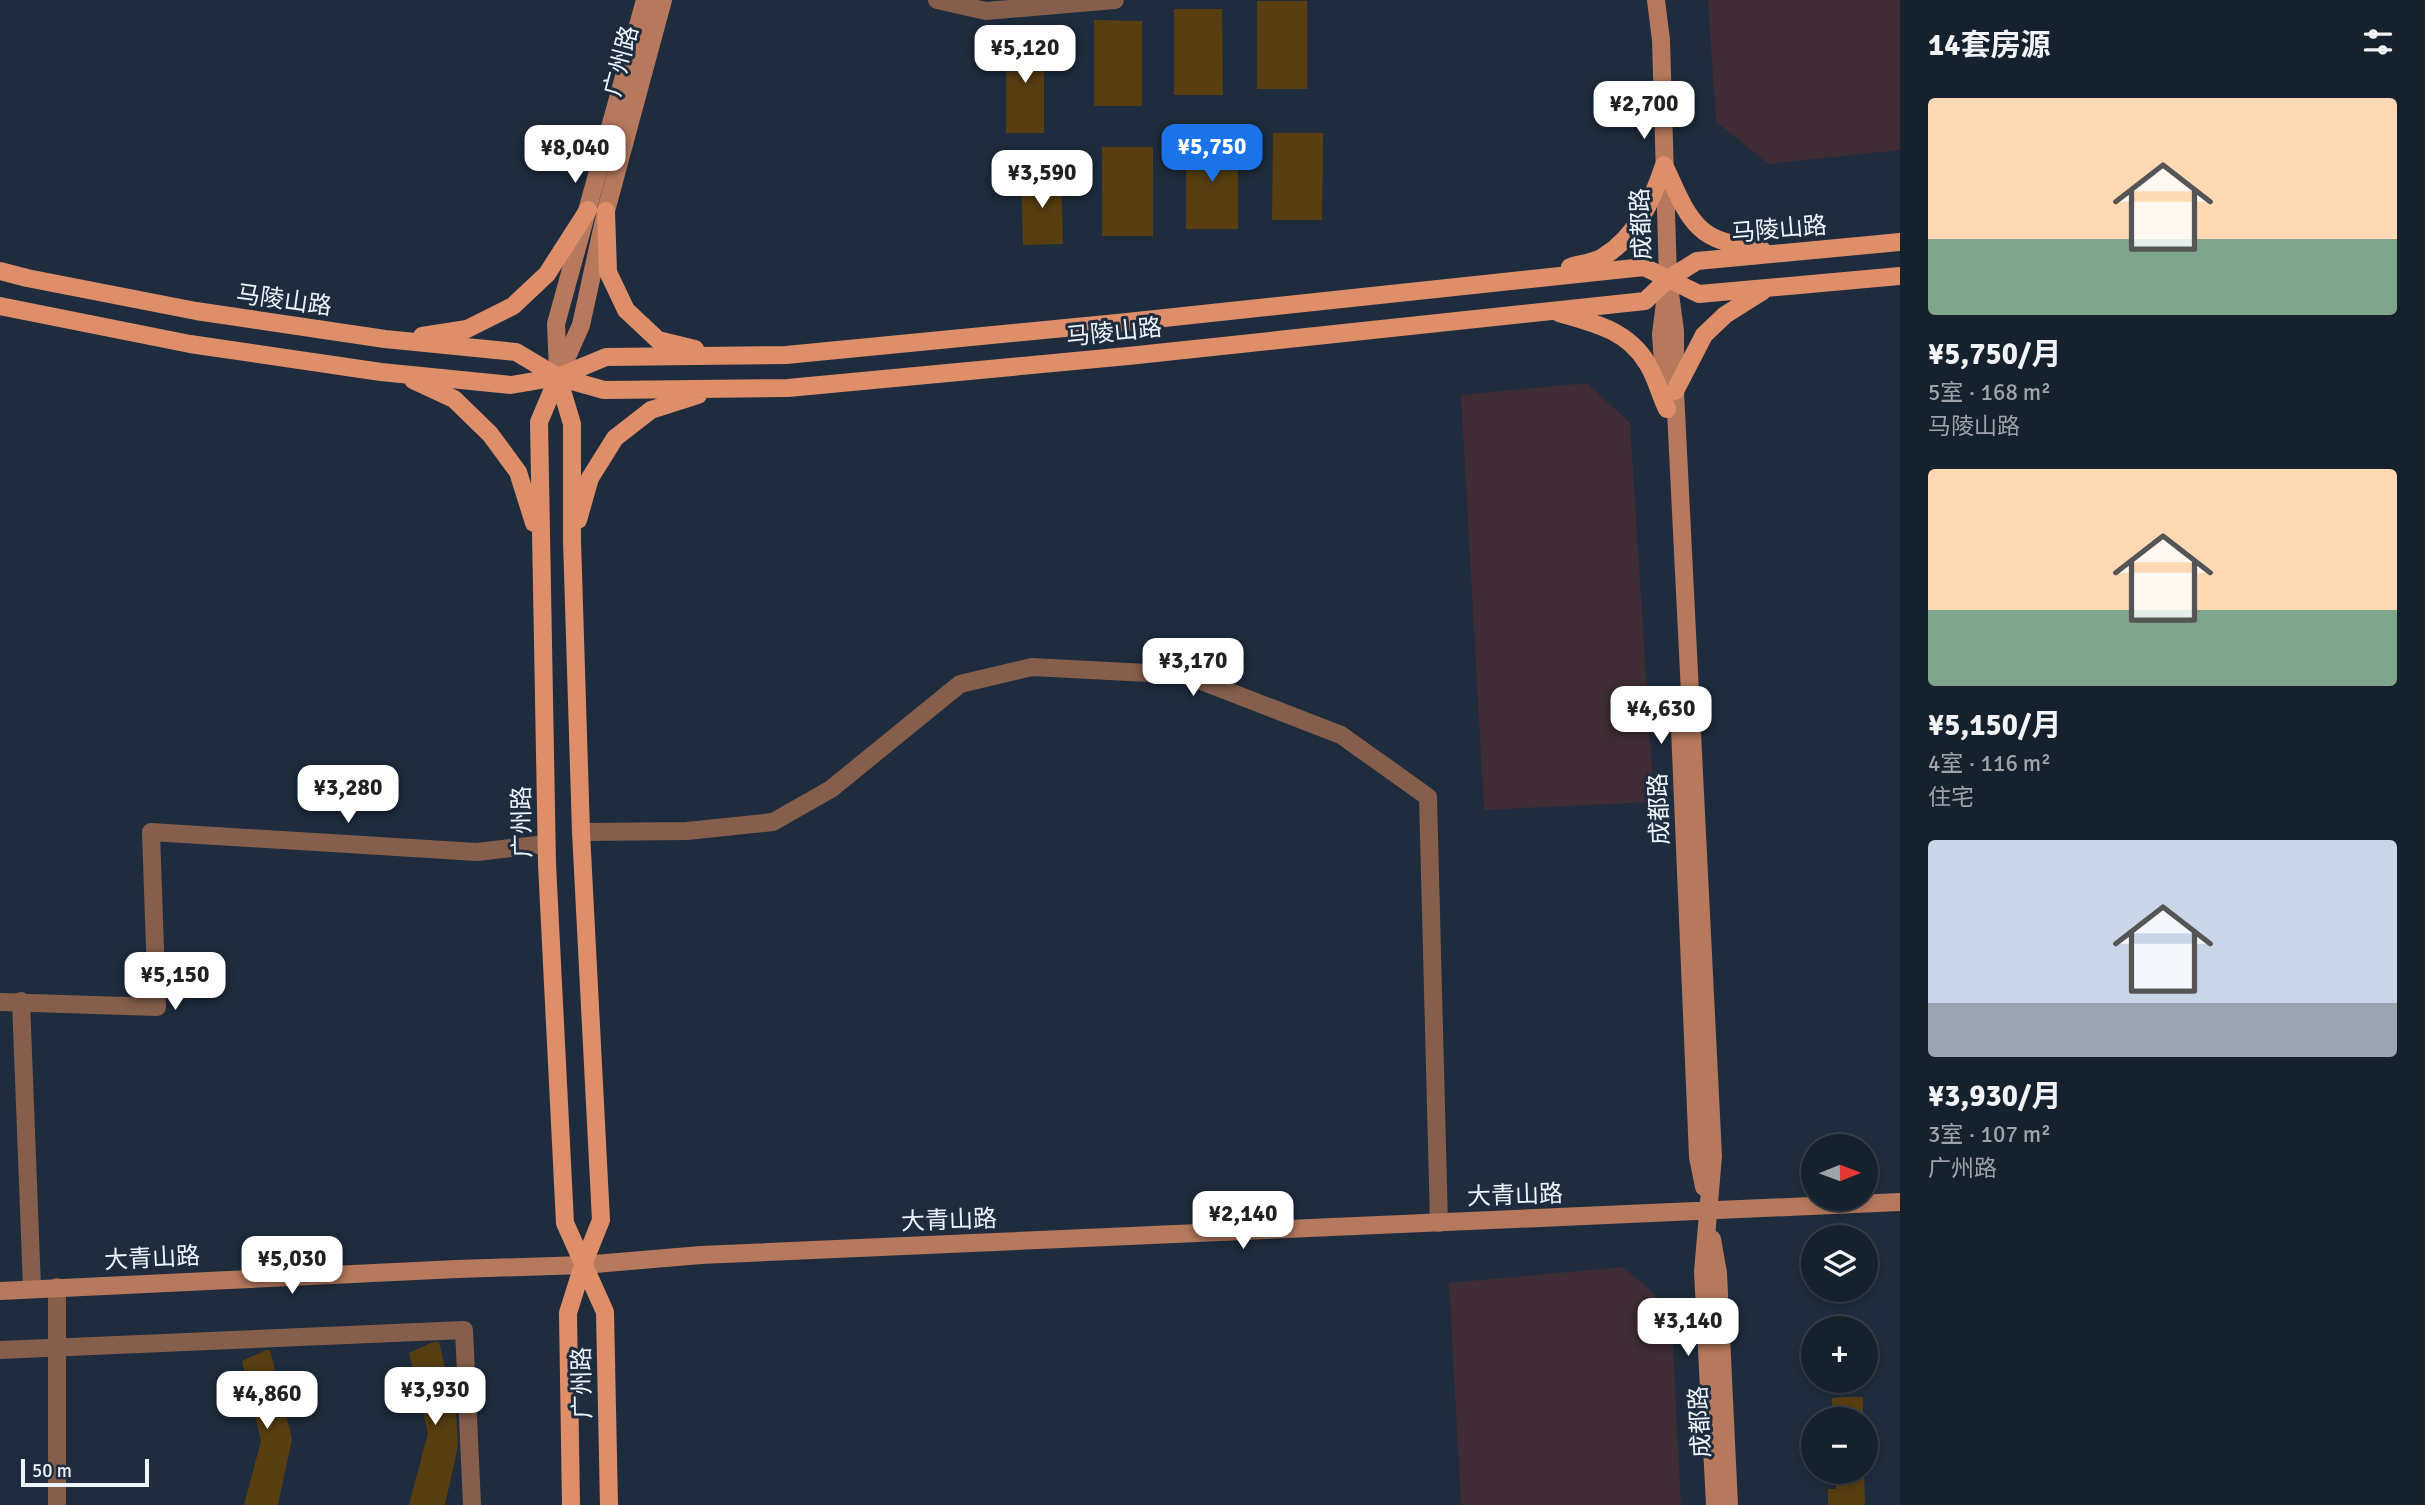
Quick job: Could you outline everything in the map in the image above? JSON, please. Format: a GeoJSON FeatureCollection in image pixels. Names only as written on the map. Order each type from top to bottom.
{"type":"FeatureCollection","features":[{"type":"Feature","properties":{"kind":"main road"},"geometry":{"type":"LineString","coordinates":[[1664,165],[1682,202],[1700,229],[1725,242],[1776,254]]}},
{"type":"Feature","properties":{"kind":"main road"},"geometry":{"type":"LineString","coordinates":[[1539,278],[1602,257],[1634,230],[1652,201],[1664,165]]}},
{"type":"Feature","properties":{"kind":"main road"},"geometry":{"type":"LineString","coordinates":[[398,340],[467,329],[513,306],[547,274],[597,211]]}},
{"type":"Feature","properties":{"kind":"main road"},"geometry":{"type":"LineString","coordinates":[[597,211],[608,272],[626,310],[658,340],[725,356]]}},
{"type":"Feature","properties":{"kind":"main road","name":"马陵山路"},"geometry":{"type":"LineString","coordinates":[[0,271],[196,311],[398,340],[516,352],[558,377],[604,390],[788,388],[1645,300],[1668,279],[1697,261],[1900,242]]}},
{"type":"Feature","properties":{"kind":"main road","name":"马陵山路"},"geometry":{"type":"LineString","coordinates":[[0,306],[190,344],[400,374],[512,385],[558,377],[606,357],[786,355],[1113,324],[1644,267],[1699,294],[1900,276]]}},
{"type":"Feature","properties":{"kind":"main road"},"geometry":{"type":"LineString","coordinates":[[1675,391],[1704,335],[1725,315],[1767,288]]}},
{"type":"Feature","properties":{"kind":"main road"},"geometry":{"type":"LineString","coordinates":[[1549,310],[1596,324],[1626,338],[1648,364],[1667,409]]}},
{"type":"Feature","properties":{"kind":"main road"},"geometry":{"type":"LineString","coordinates":[[400,374],[454,399],[491,434],[518,472],[540,541]]}},
{"type":"Feature","properties":{"kind":"main road","name":"广州路"},"geometry":{"type":"LineString","coordinates":[[558,377],[572,424],[572,540],[582,832],[601,1220],[568,1313],[571,1505]]}},
{"type":"Feature","properties":{"kind":"main road","name":"广州路"},"geometry":{"type":"LineString","coordinates":[[558,377],[539,422],[547,844],[565,1223],[605,1312],[609,1505]]}},
{"type":"Feature","properties":{"kind":"main road"},"geometry":{"type":"LineString","coordinates":[[572,540],[590,478],[615,438],[651,410],[716,389]]}},
{"type":"Feature","properties":{"kind":"street","name":"广州路"},"geometry":{"type":"LineString","coordinates":[[558,377],[581,325],[597,211],[645,0]]}},
{"type":"Feature","properties":{"kind":"street","name":"广州路"},"geometry":{"type":"LineString","coordinates":[[597,211],[663,0]]}},
{"type":"Feature","properties":{"kind":"street"},"geometry":{"type":"LineString","coordinates":[[937,0],[986,11],[1115,0]]}},
{"type":"Feature","properties":{"kind":"street","name":"成都路"},"geometry":{"type":"LineString","coordinates":[[1656,0],[1661,40],[1668,279],[1675,331],[1675,391],[1713,1156],[1703,1272],[1715,1505]]}},
{"type":"Feature","properties":{"kind":"street","name":"成都路"},"geometry":{"type":"LineString","coordinates":[[1668,279],[1661,334],[1667,409],[1698,1157],[1718,1273],[1729,1505]]}},
{"type":"Feature","properties":{"kind":"street"},"geometry":{"type":"LineString","coordinates":[[582,832],[687,831],[774,822],[831,789],[960,684],[1032,667],[1186,675],[1341,734],[1428,797],[1439,1223]]}},
{"type":"Feature","properties":{"kind":"street"},"geometry":{"type":"LineString","coordinates":[[0,1002],[157,1007],[151,832],[477,852],[547,844]]}},
{"type":"Feature","properties":{"kind":"street"},"geometry":{"type":"LineString","coordinates":[[21,1002],[32,1288]]}},
{"type":"Feature","properties":{"kind":"street","name":"大青山路"},"geometry":{"type":"LineString","coordinates":[[0,1291],[583,1265],[715,1255],[1900,1202]]}},
{"type":"Feature","properties":{"kind":"street"},"geometry":{"type":"LineString","coordinates":[[57,1287],[57,1505]]}},
{"type":"Feature","properties":{"kind":"street"},"geometry":{"type":"LineString","coordinates":[[0,1350],[464,1330],[472,1505]]}},
{"type":"Feature","properties":{"kind":"shaded area"},"geometry":{"type":"Polygon","coordinates":[[[1708,0],[1900,0],[1900,150],[1769,164],[1716,122],[1708,0]]]}},
{"type":"Feature","properties":{"kind":"shaded area"},"geometry":{"type":"Polygon","coordinates":[[[1587,383],[1630,423],[1654,802],[1484,810],[1461,395],[1587,383]]]}},
{"type":"Feature","properties":{"kind":"shaded area"},"geometry":{"type":"Polygon","coordinates":[[[1623,1267],[1671,1308],[1681,1505],[1461,1505],[1449,1283],[1623,1267]]]}},
{"type":"Feature","properties":{"kind":"building"},"geometry":{"type":"Polygon","coordinates":[[[1257,1],[1307,1],[1307,89],[1257,89],[1257,1]]]}},
{"type":"Feature","properties":{"kind":"building"},"geometry":{"type":"Polygon","coordinates":[[[1174,9],[1222,9],[1223,95],[1174,95],[1174,9]]]}},
{"type":"Feature","properties":{"kind":"building"},"geometry":{"type":"Polygon","coordinates":[[[1094,20],[1142,21],[1142,106],[1094,106],[1094,20]]]}},
{"type":"Feature","properties":{"kind":"building"},"geometry":{"type":"Polygon","coordinates":[[[1006,37],[1044,37],[1044,133],[1006,133],[1006,37]]]}},
{"type":"Feature","properties":{"kind":"building"},"geometry":{"type":"Polygon","coordinates":[[[1273,133],[1323,133],[1322,220],[1272,220],[1273,133]]]}},
{"type":"Feature","properties":{"kind":"building"},"geometry":{"type":"Polygon","coordinates":[[[1186,139],[1238,139],[1238,229],[1186,229],[1186,139]]]}},
{"type":"Feature","properties":{"kind":"building"},"geometry":{"type":"Polygon","coordinates":[[[1102,147],[1153,147],[1153,236],[1102,236],[1102,147]]]}},
{"type":"Feature","properties":{"kind":"building"},"geometry":{"type":"Polygon","coordinates":[[[1061,174],[1063,244],[1023,245],[1021,175],[1061,174]]]}},
{"type":"Feature","properties":{"kind":"building"},"geometry":{"type":"Polygon","coordinates":[[[439,1342],[456,1413],[458,1446],[445,1505],[409,1505],[428,1433],[409,1353],[439,1342]]]}},
{"type":"Feature","properties":{"kind":"building"},"geometry":{"type":"Polygon","coordinates":[[[270,1350],[292,1439],[278,1505],[244,1505],[261,1441],[242,1361],[270,1350]]]}},
{"type":"Feature","properties":{"kind":"building"},"geometry":{"type":"Polygon","coordinates":[[[1863,1397],[1863,1407],[1832,1407],[1832,1398],[1863,1397]]]}},
{"type":"Feature","properties":{"kind":"building"},"geometry":{"type":"Polygon","coordinates":[[[1836,1484],[1864,1484],[1865,1505],[1828,1505],[1828,1489],[1836,1489],[1836,1484]]]}}]}
